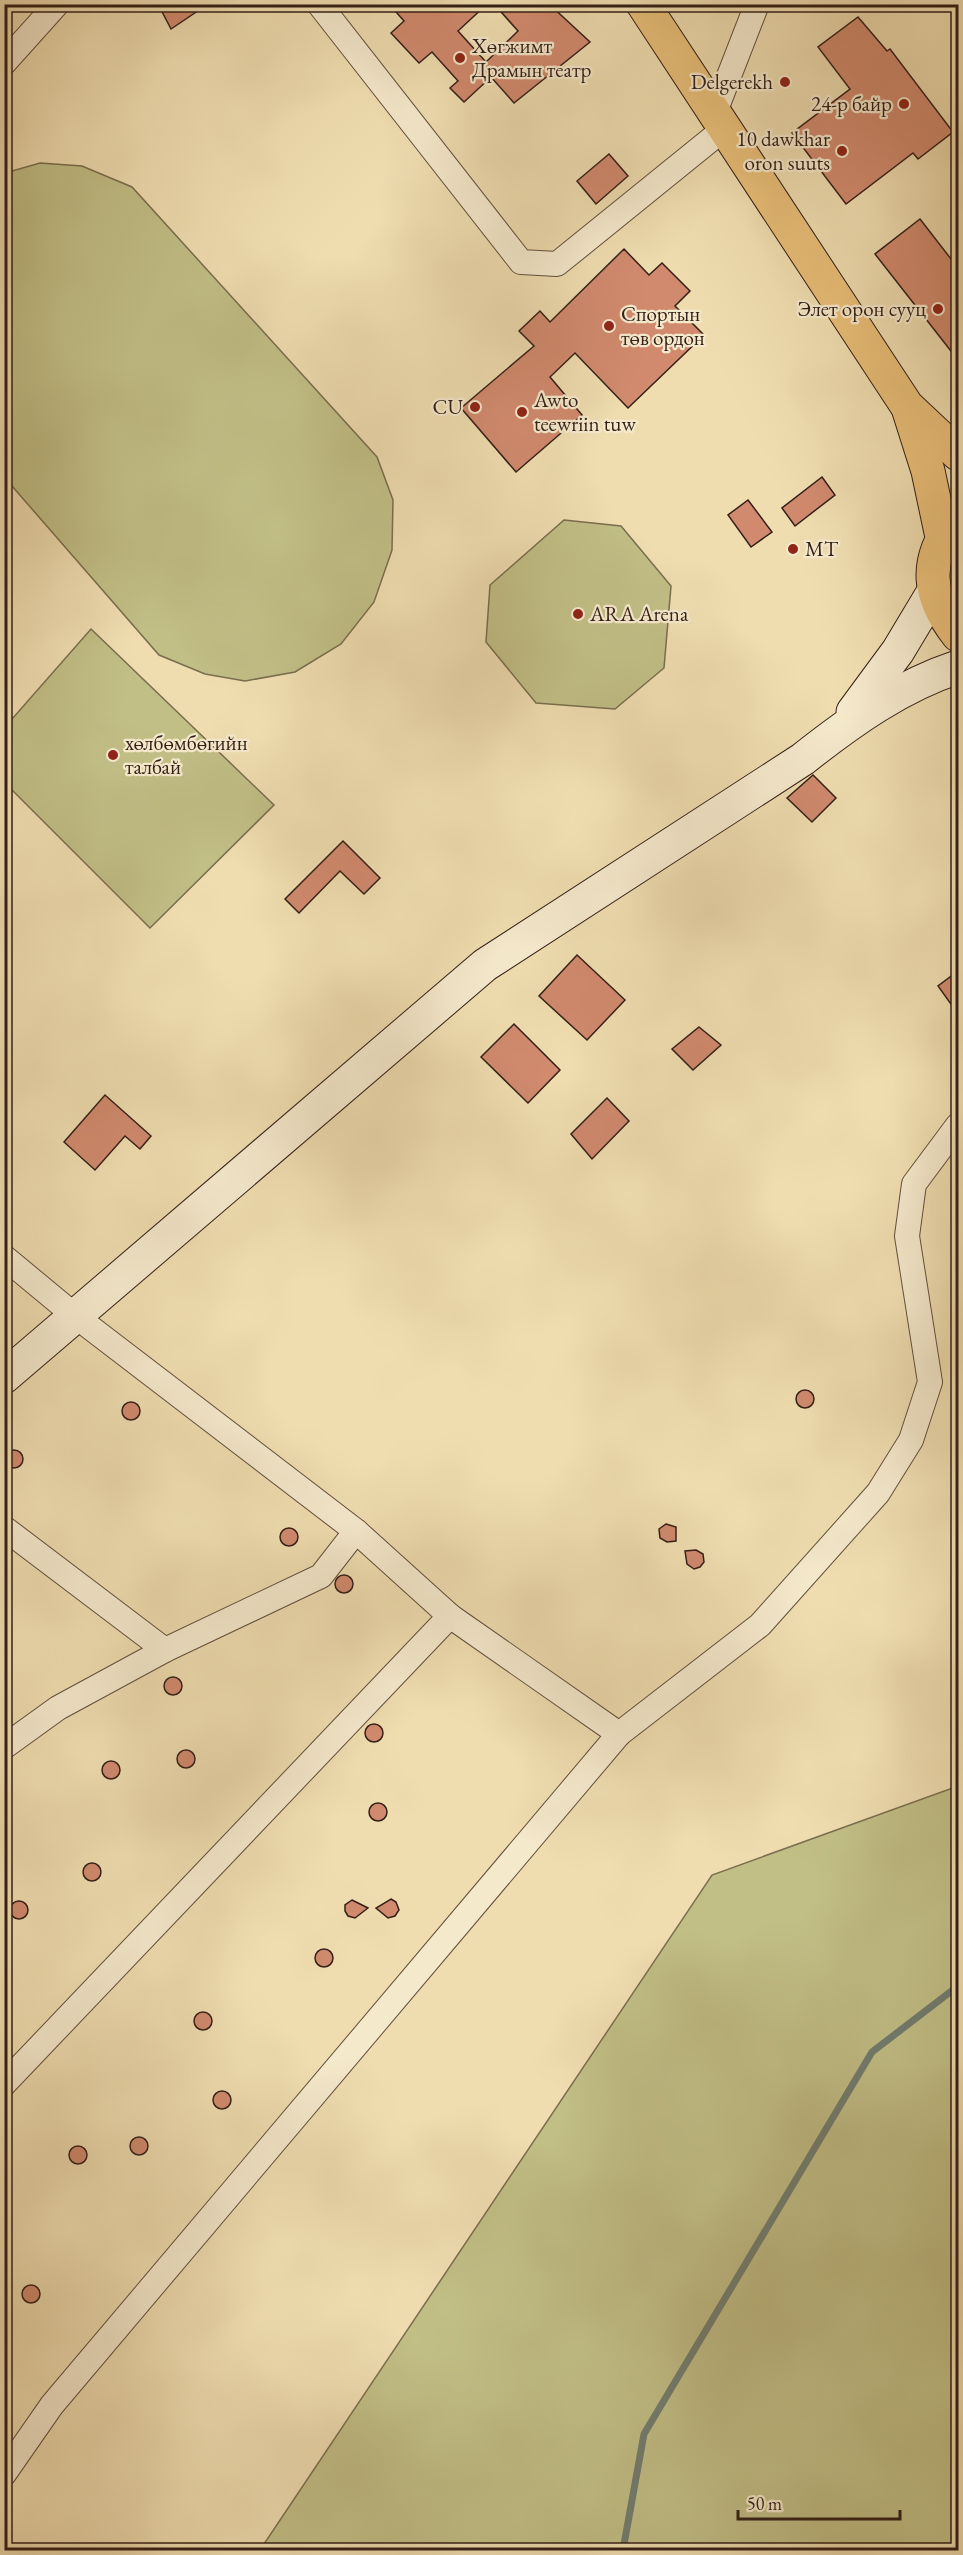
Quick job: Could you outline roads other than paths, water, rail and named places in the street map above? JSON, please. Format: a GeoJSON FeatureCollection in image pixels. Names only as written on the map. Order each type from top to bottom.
{"type":"FeatureCollection","features":[{"type":"Feature","properties":{"kind":"highway"},"geometry":{"type":"LineString","coordinates":[[644,4],[908,406],[958,454]]}},
{"type":"Feature","properties":{"kind":"highway"},"geometry":{"type":"LineString","coordinates":[[908,406],[928,471],[950,526],[933,566],[934,591],[943,615],[958,635]]}},
{"type":"Feature","properties":{"kind":"street"},"geometry":{"type":"LineString","coordinates":[[4,63],[57,4]]}},
{"type":"Feature","properties":{"kind":"street"},"geometry":{"type":"LineString","coordinates":[[319,4],[521,262],[557,264],[720,120],[757,4]]}},
{"type":"Feature","properties":{"kind":"street"},"geometry":{"type":"LineString","coordinates":[[834,734],[878,680],[934,591]]}},
{"type":"Feature","properties":{"kind":"street"},"geometry":{"type":"LineString","coordinates":[[4,1377],[485,965],[803,759],[834,734],[899,692],[932,676],[958,667]]}},
{"type":"Feature","properties":{"kind":"street"},"geometry":{"type":"LineString","coordinates":[[4,2474],[52,2405],[620,1734],[760,1625],[878,1493],[911,1440],[930,1382],[907,1236],[914,1184],[958,1125]]}},
{"type":"Feature","properties":{"kind":"street"},"geometry":{"type":"LineString","coordinates":[[4,1257],[74,1315],[356,1531],[450,1616],[620,1734]]}},
{"type":"Feature","properties":{"kind":"street"},"geometry":{"type":"LineString","coordinates":[[4,1528],[165,1650]]}},
{"type":"Feature","properties":{"kind":"street"},"geometry":{"type":"LineString","coordinates":[[4,1747],[58,1708],[165,1650],[321,1576],[356,1531]]}},
{"type":"Feature","properties":{"kind":"street"},"geometry":{"type":"LineString","coordinates":[[4,2084],[450,1616]]}},
{"type":"Feature","properties":{"kind":"waterway"},"geometry":{"type":"LineString","coordinates":[[623,2550],[644,2434],[872,2052],[958,1986]]}},
{"type":"Feature","properties":{"kind":"place","name":"Хөгжимт Драмын театр"},"geometry":{"type":"Point","coordinates":[460,58]}},
{"type":"Feature","properties":{"kind":"place","name":"Delgerekh"},"geometry":{"type":"Point","coordinates":[785,82]}},
{"type":"Feature","properties":{"kind":"place","name":"24-р байр"},"geometry":{"type":"Point","coordinates":[904,104]}},
{"type":"Feature","properties":{"kind":"place","name":"10 dawkhar oron suuts"},"geometry":{"type":"Point","coordinates":[842,151]}},
{"type":"Feature","properties":{"kind":"place","name":"Элет орон сууц"},"geometry":{"type":"Point","coordinates":[938,309]}},
{"type":"Feature","properties":{"kind":"place","name":"Спортын төв ордон"},"geometry":{"type":"Point","coordinates":[609,326]}},
{"type":"Feature","properties":{"kind":"place","name":"CU"},"geometry":{"type":"Point","coordinates":[475,407]}},
{"type":"Feature","properties":{"kind":"place","name":"Awto teewriin tuw"},"geometry":{"type":"Point","coordinates":[522,412]}},
{"type":"Feature","properties":{"kind":"place","name":"MT"},"geometry":{"type":"Point","coordinates":[793,549]}},
{"type":"Feature","properties":{"kind":"place","name":"ARA Arena"},"geometry":{"type":"Point","coordinates":[578,614]}},
{"type":"Feature","properties":{"kind":"place","name":"хөлбөмбөгийн талбай"},"geometry":{"type":"Point","coordinates":[113,755]}}]}
